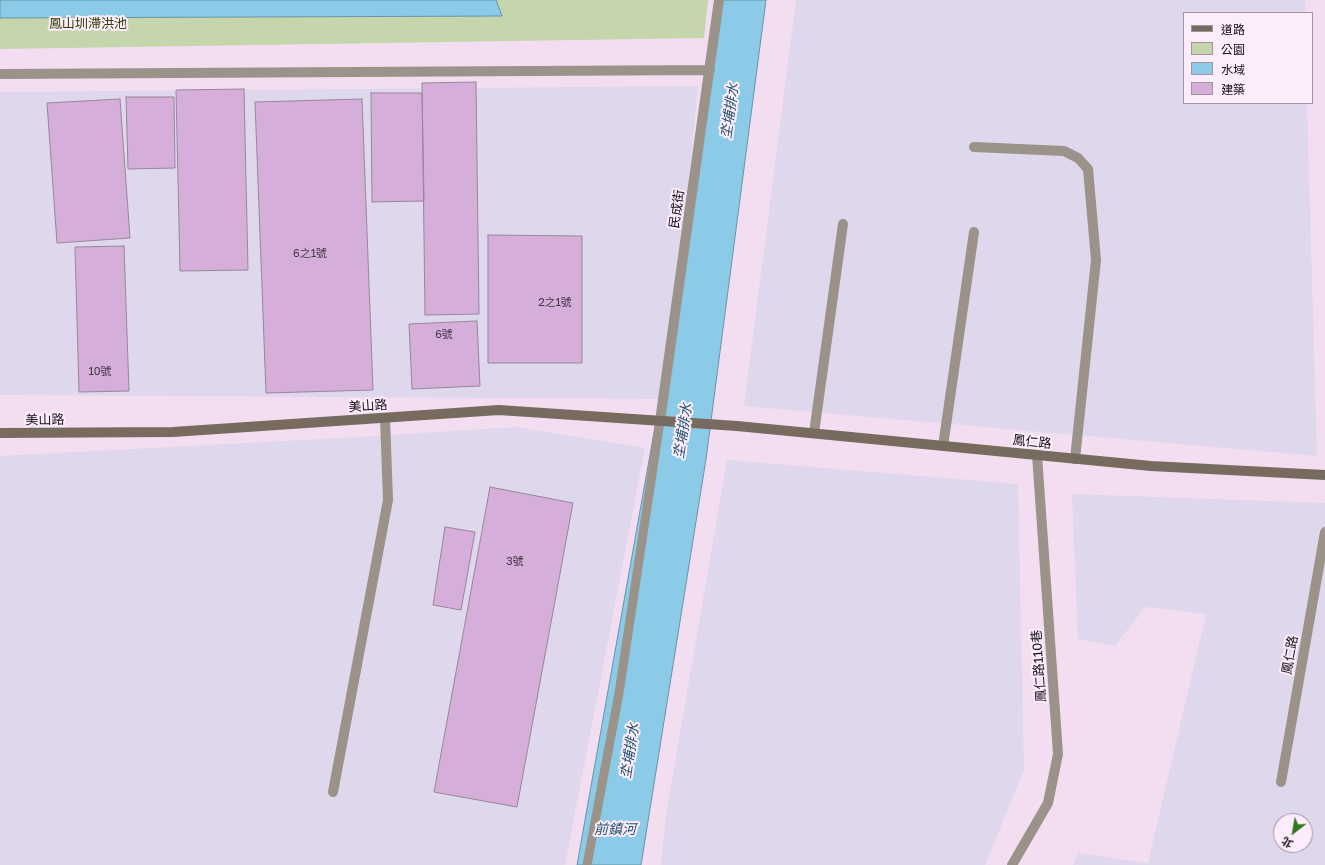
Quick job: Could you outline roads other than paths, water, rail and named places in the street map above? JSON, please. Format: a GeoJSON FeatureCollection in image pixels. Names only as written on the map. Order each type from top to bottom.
{"type":"FeatureCollection","features":[{"type":"Feature","properties":{"kind":"street","name":"民成街"},"geometry":{"type":"LineString","coordinates":[[660,421],[719,0]]}},
{"type":"Feature","properties":{"kind":"street"},"geometry":{"type":"LineString","coordinates":[[0,74],[710,70]]}},
{"type":"Feature","properties":{"kind":"street"},"geometry":{"type":"LineString","coordinates":[[974,146],[1064,152],[1078,158],[1088,169],[1096,260],[1075,459]]}},
{"type":"Feature","properties":{"kind":"street"},"geometry":{"type":"LineString","coordinates":[[814,433],[843,224]]}},
{"type":"Feature","properties":{"kind":"street"},"geometry":{"type":"LineString","coordinates":[[943,446],[974,232]]}},
{"type":"Feature","properties":{"kind":"street","name":"美山路"},"geometry":{"type":"LineString","coordinates":[[0,433],[173,432],[499,410],[737,426]]}},
{"type":"Feature","properties":{"kind":"street"},"geometry":{"type":"LineString","coordinates":[[333,792],[388,500],[385,418]]}},
{"type":"Feature","properties":{"kind":"street","name":"鳳仁路"},"geometry":{"type":"LineString","coordinates":[[737,426],[1151,466],[1325,475]]}},
{"type":"Feature","properties":{"kind":"street","name":"鳳仁路110巷"},"geometry":{"type":"LineString","coordinates":[[1012,865],[1048,803],[1058,754],[1037,455]]}},
{"type":"Feature","properties":{"kind":"street","name":"鳳仁路"},"geometry":{"type":"LineString","coordinates":[[1281,782],[1325,532]]}},
{"type":"Feature","properties":{"kind":"lane"},"geometry":{"type":"LineString","coordinates":[[587,865],[619,693],[660,421]]}},
{"type":"Feature","properties":{"kind":"water"},"geometry":{"type":"Polygon","coordinates":[[[0,0],[496,0],[502,16],[0,18],[0,0]]]}},
{"type":"Feature","properties":{"kind":"water","name":"前鎮河"},"geometry":{"type":"Polygon","coordinates":[[[718,0],[766,0],[706,459],[641,865],[577,865],[664,376],[718,0]]]}},
{"type":"Feature","properties":{"kind":"park label","name":"鳳山圳滯洪池"},"geometry":{"type":"Point","coordinates":[88,24]}},
{"type":"Feature","properties":{"kind":"water label","name":"坔埔排水"},"geometry":{"type":"Point","coordinates":[730,111]}},
{"type":"Feature","properties":{"kind":"water label","name":"坔埔排水"},"geometry":{"type":"Point","coordinates":[683,431]}},
{"type":"Feature","properties":{"kind":"water label","name":"坔埔排水"},"geometry":{"type":"Point","coordinates":[630,751]}}]}
